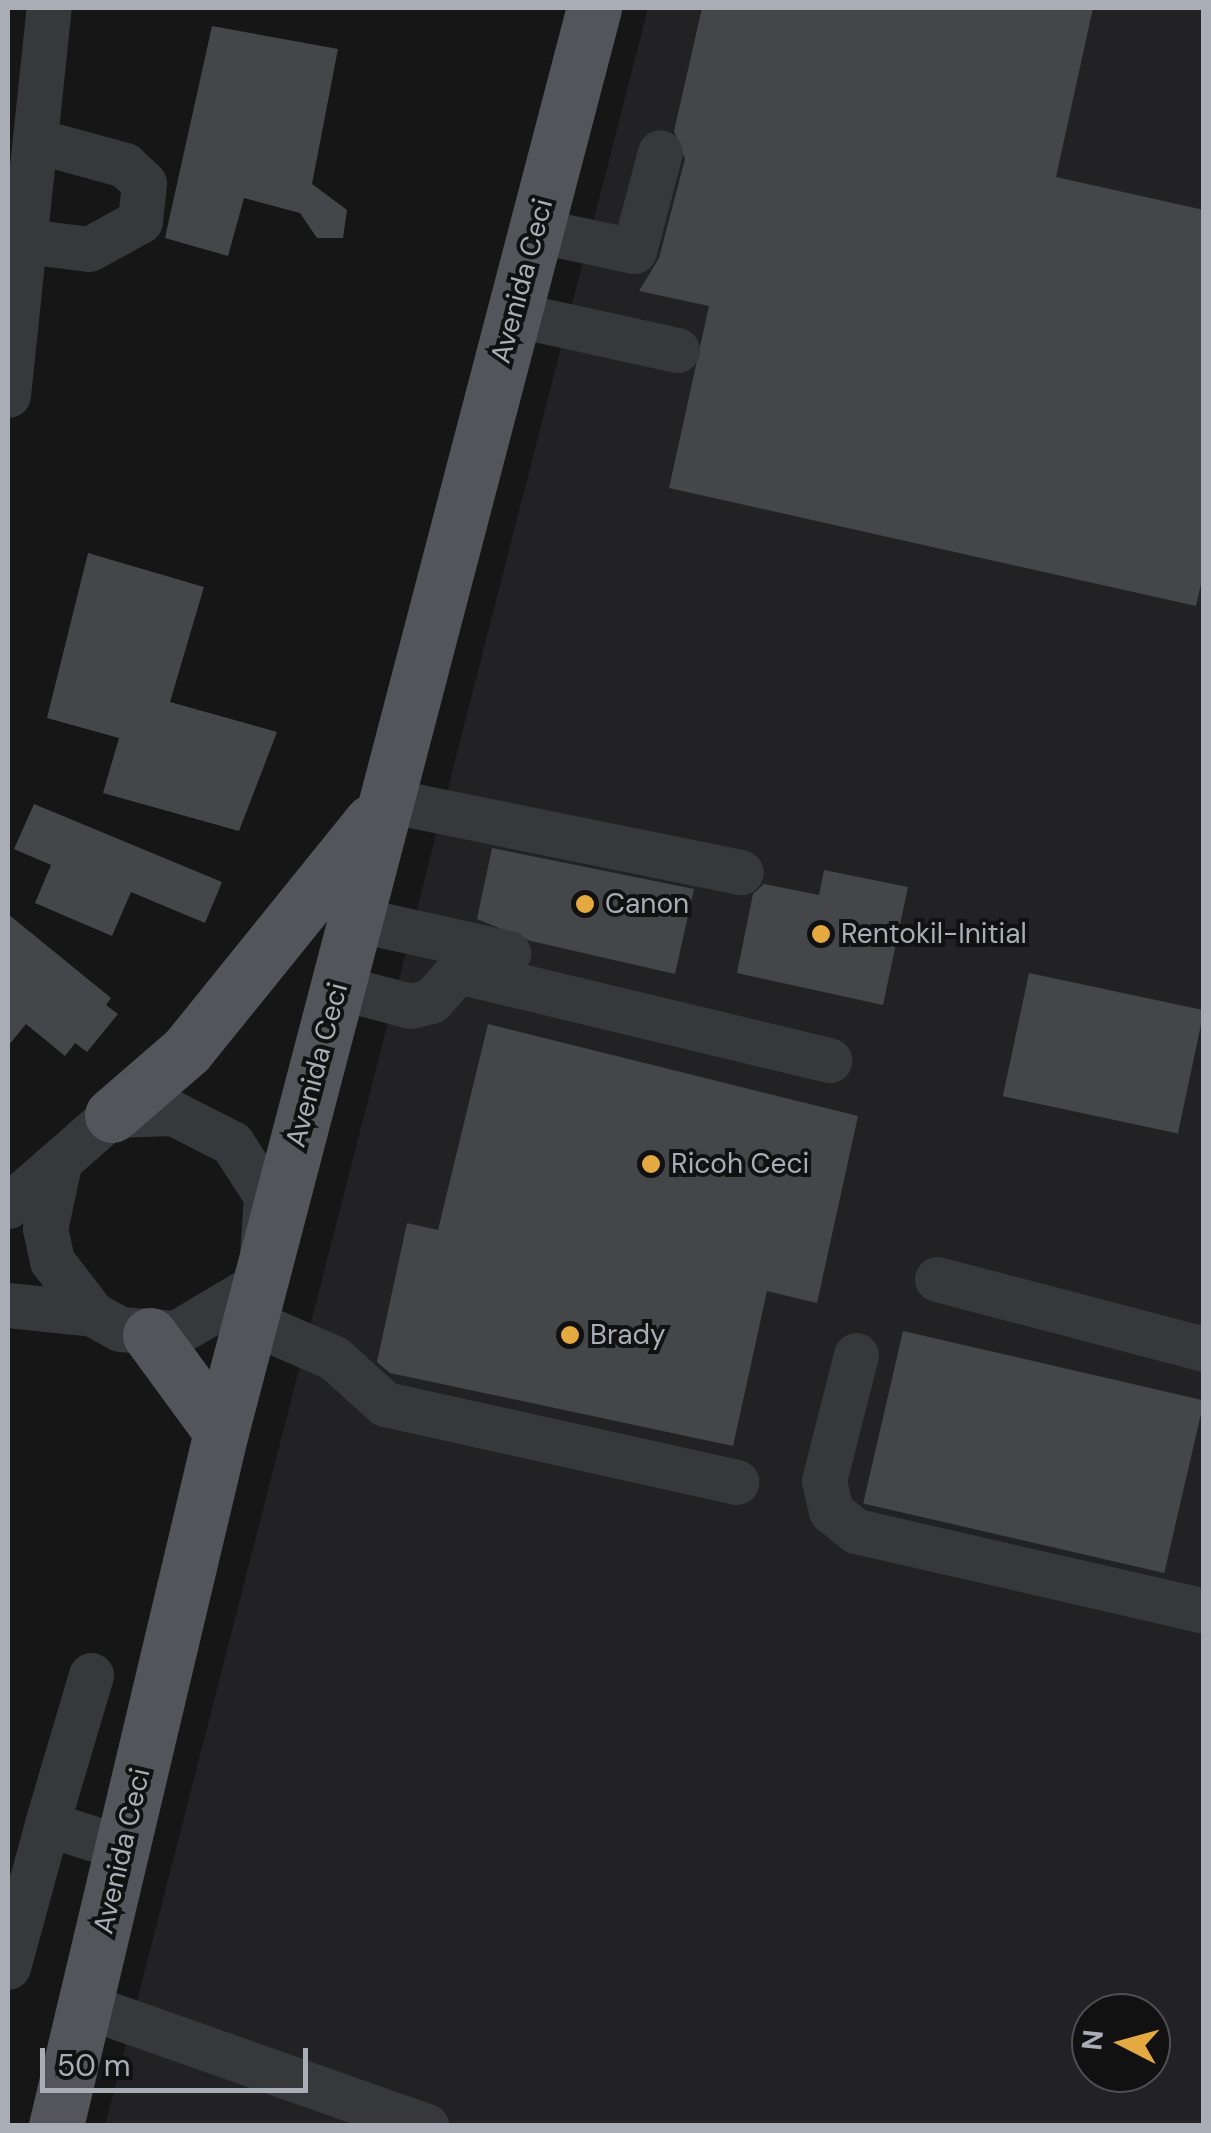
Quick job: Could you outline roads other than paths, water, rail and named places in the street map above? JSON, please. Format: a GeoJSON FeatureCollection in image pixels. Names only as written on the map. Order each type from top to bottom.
{"type":"FeatureCollection","features":[{"type":"Feature","properties":{"kind":"main road","name":"Avenida Ceci"},"geometry":{"type":"LineString","coordinates":[[56,2126],[222,1432],[594,8]]}},
{"type":"Feature","properties":{"kind":"main road"},"geometry":{"type":"LineString","coordinates":[[112,1115],[211,1023],[386,802]]}},
{"type":"Feature","properties":{"kind":"main road"},"geometry":{"type":"LineString","coordinates":[[150,1335],[222,1432]]}},
{"type":"Feature","properties":{"kind":"street"},"geometry":{"type":"LineString","coordinates":[[8,394],[49,8]]}},
{"type":"Feature","properties":{"kind":"street"},"geometry":{"type":"LineString","coordinates":[[26,241],[89,249],[140,221],[144,183],[125,165],[37,141]]}},
{"type":"Feature","properties":{"kind":"street"},"geometry":{"type":"LineString","coordinates":[[535,230],[634,251],[660,152]]}},
{"type":"Feature","properties":{"kind":"street"},"geometry":{"type":"LineString","coordinates":[[514,314],[677,350]]}},
{"type":"Feature","properties":{"kind":"street"},"geometry":{"type":"LineString","coordinates":[[386,802],[742,872]]}},
{"type":"Feature","properties":{"kind":"street"},"geometry":{"type":"LineString","coordinates":[[356,920],[710,999]]}},
{"type":"Feature","properties":{"kind":"street"},"geometry":{"type":"LineString","coordinates":[[338,987],[411,1006],[430,1001],[458,971],[828,1060]]}},
{"type":"Feature","properties":{"kind":"street"},"geometry":{"type":"LineString","coordinates":[[8,1206],[112,1115],[173,1113],[232,1143],[266,1196],[256,1302]]}},
{"type":"Feature","properties":{"kind":"street"},"geometry":{"type":"LineString","coordinates":[[59,1164],[45,1229],[69,1291],[93,1314]]}},
{"type":"Feature","properties":{"kind":"street"},"geometry":{"type":"LineString","coordinates":[[938,1279],[1204,1350]]}},
{"type":"Feature","properties":{"kind":"street"},"geometry":{"type":"LineString","coordinates":[[8,1305],[93,1314],[150,1335],[199,1326],[256,1302]]}},
{"type":"Feature","properties":{"kind":"street"},"geometry":{"type":"LineString","coordinates":[[256,1302],[334,1358],[385,1404],[736,1482]]}},
{"type":"Feature","properties":{"kind":"street"},"geometry":{"type":"LineString","coordinates":[[856,1355],[824,1480],[830,1511],[856,1531],[1204,1611]]}},
{"type":"Feature","properties":{"kind":"street"},"geometry":{"type":"LineString","coordinates":[[1074,1608],[1204,1639]]}},
{"type":"Feature","properties":{"kind":"street"},"geometry":{"type":"LineString","coordinates":[[8,1967],[91,1675]]}},
{"type":"Feature","properties":{"kind":"street"},"geometry":{"type":"LineString","coordinates":[[47,1824],[123,1848]]}},
{"type":"Feature","properties":{"kind":"street"},"geometry":{"type":"LineString","coordinates":[[86,2006],[426,2126]]}},
{"type":"Feature","properties":{"kind":"place","name":"Canon"},"geometry":{"type":"Point","coordinates":[585,904]}},
{"type":"Feature","properties":{"kind":"place","name":"Rentokil-Initial"},"geometry":{"type":"Point","coordinates":[821,934]}},
{"type":"Feature","properties":{"kind":"place","name":"Ricoh Ceci"},"geometry":{"type":"Point","coordinates":[651,1164]}},
{"type":"Feature","properties":{"kind":"place","name":"Brady"},"geometry":{"type":"Point","coordinates":[570,1335]}}]}
